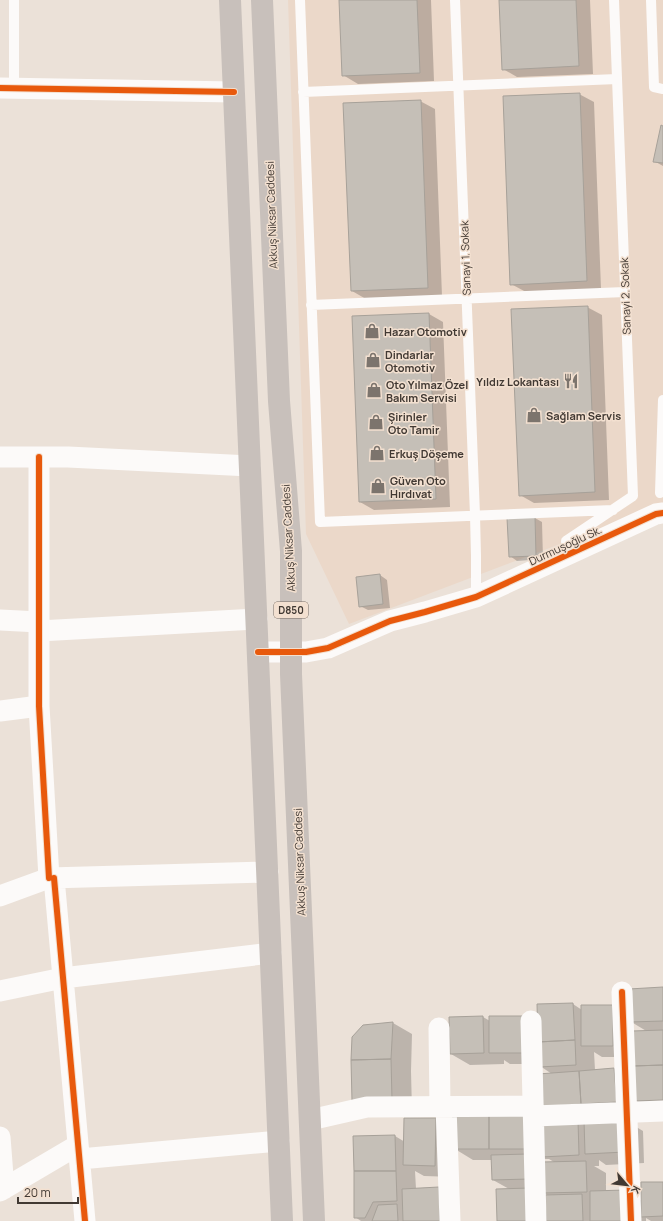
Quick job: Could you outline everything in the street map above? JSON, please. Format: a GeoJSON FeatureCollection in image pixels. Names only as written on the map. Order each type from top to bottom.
{"type":"FeatureCollection","features":[{"type":"Feature","properties":{"kind":"main road"},"geometry":{"type":"LineString","coordinates":[[230,0],[282,1221]]}},
{"type":"Feature","properties":{"kind":"main road","name":"Akkuş Niksar Caddesi"},"geometry":{"type":"LineString","coordinates":[[262,0],[279,401],[290,551],[291,652],[314,1221]]}},
{"type":"Feature","properties":{"kind":"street"},"geometry":{"type":"LineString","coordinates":[[7,88],[234,92]]}},
{"type":"Feature","properties":{"kind":"street"},"geometry":{"type":"LineString","coordinates":[[0,457],[68,457],[250,466]]}},
{"type":"Feature","properties":{"kind":"street"},"geometry":{"type":"LineString","coordinates":[[39,457],[39,706],[51,878],[63,978],[85,1221]]}},
{"type":"Feature","properties":{"kind":"street","name":"Durmuşoğlu Sk."},"geometry":{"type":"LineString","coordinates":[[258,652],[306,652],[328,648],[390,620],[426,612],[476,597],[567,555],[660,503]]}},
{"type":"Feature","properties":{"kind":"street"},"geometry":{"type":"LineString","coordinates":[[0,620],[39,627],[257,619]]}},
{"type":"Feature","properties":{"kind":"street"},"geometry":{"type":"LineString","coordinates":[[0,711],[39,706]]}},
{"type":"Feature","properties":{"kind":"street"},"geometry":{"type":"LineString","coordinates":[[0,896],[51,878],[268,872]]}},
{"type":"Feature","properties":{"kind":"street"},"geometry":{"type":"LineString","coordinates":[[0,991],[63,978],[271,953]]}},
{"type":"Feature","properties":{"kind":"street"},"geometry":{"type":"LineString","coordinates":[[622,992],[631,1221]]}},
{"type":"Feature","properties":{"kind":"street"},"geometry":{"type":"LineString","coordinates":[[531,1021],[536,1221]]}},
{"type":"Feature","properties":{"kind":"street"},"geometry":{"type":"LineString","coordinates":[[439,1028],[450,1221]]}},
{"type":"Feature","properties":{"kind":"street"},"geometry":{"type":"LineString","coordinates":[[310,1120],[367,1108],[443,1106],[533,1111],[663,1111]]}},
{"type":"Feature","properties":{"kind":"street"},"geometry":{"type":"LineString","coordinates":[[0,1137],[2,1190],[79,1152],[279,1141]]}},
{"type":"Feature","properties":{"kind":"lane"},"geometry":{"type":"LineString","coordinates":[[7,88],[14,0]]}},
{"type":"Feature","properties":{"kind":"lane"},"geometry":{"type":"LineString","coordinates":[[300,0],[320,522],[613,510]]}},
{"type":"Feature","properties":{"kind":"lane","name":"Sanayi 1. Sokak"},"geometry":{"type":"LineString","coordinates":[[455,0],[475,515],[476,597]]}},
{"type":"Feature","properties":{"kind":"lane","name":"Sanayi 2. Sokak"},"geometry":{"type":"LineString","coordinates":[[567,555],[566,541],[633,496],[614,0]]}},
{"type":"Feature","properties":{"kind":"lane"},"geometry":{"type":"LineString","coordinates":[[651,0],[654,87],[663,89]]}},
{"type":"Feature","properties":{"kind":"lane"},"geometry":{"type":"LineString","coordinates":[[303,92],[617,79]]}},
{"type":"Feature","properties":{"kind":"lane"},"geometry":{"type":"LineString","coordinates":[[311,305],[625,292]]}},
{"type":"Feature","properties":{"kind":"lane"},"geometry":{"type":"LineString","coordinates":[[660,503],[663,400]]}},
{"type":"Feature","properties":{"kind":"shaded area"},"geometry":{"type":"Polygon","coordinates":[[[288,0],[663,0],[663,505],[349,624],[306,534],[288,0]]]}},
{"type":"Feature","properties":{"kind":"building"},"geometry":{"type":"Polygon","coordinates":[[[339,0],[417,0],[420,73],[342,76],[339,0]]]}},
{"type":"Feature","properties":{"kind":"building"},"geometry":{"type":"Polygon","coordinates":[[[499,0],[576,0],[579,66],[502,70],[499,0]]]}},
{"type":"Feature","properties":{"kind":"building"},"geometry":{"type":"Polygon","coordinates":[[[580,93],[587,281],[510,285],[503,96],[580,93]]]}},
{"type":"Feature","properties":{"kind":"building"},"geometry":{"type":"Polygon","coordinates":[[[421,100],[428,288],[351,291],[343,103],[421,100]]]}},
{"type":"Feature","properties":{"kind":"building"},"geometry":{"type":"Polygon","coordinates":[[[661,125],[663,126],[663,163],[653,162],[661,125]]]}},
{"type":"Feature","properties":{"kind":"building"},"geometry":{"type":"Polygon","coordinates":[[[588,306],[595,492],[519,496],[511,309],[588,306]]]}},
{"type":"Feature","properties":{"kind":"building"},"geometry":{"type":"Polygon","coordinates":[[[429,313],[436,499],[359,502],[352,316],[429,313]]]}},
{"type":"Feature","properties":{"kind":"building"},"geometry":{"type":"Polygon","coordinates":[[[535,517],[536,556],[509,557],[507,518],[535,517]]]}},
{"type":"Feature","properties":{"kind":"building"},"geometry":{"type":"Polygon","coordinates":[[[380,574],[383,604],[359,607],[356,577],[380,574]]]}},
{"type":"Feature","properties":{"kind":"building"},"geometry":{"type":"Polygon","coordinates":[[[663,987],[663,1021],[630,1022],[629,989],[663,987]]]}},
{"type":"Feature","properties":{"kind":"building"},"geometry":{"type":"Polygon","coordinates":[[[573,1003],[575,1040],[538,1042],[537,1004],[573,1003]]]}},
{"type":"Feature","properties":{"kind":"building"},"geometry":{"type":"Polygon","coordinates":[[[581,1005],[613,1005],[613,1046],[581,1046],[581,1005]]]}},
{"type":"Feature","properties":{"kind":"building"},"geometry":{"type":"Polygon","coordinates":[[[483,1016],[484,1053],[450,1054],[449,1017],[483,1016]]]}},
{"type":"Feature","properties":{"kind":"building"},"geometry":{"type":"Polygon","coordinates":[[[489,1016],[525,1016],[525,1053],[489,1053],[489,1016]]]}},
{"type":"Feature","properties":{"kind":"building"},"geometry":{"type":"Polygon","coordinates":[[[393,1022],[391,1059],[351,1060],[352,1037],[363,1025],[393,1022]]]}},
{"type":"Feature","properties":{"kind":"building"},"geometry":{"type":"Polygon","coordinates":[[[663,1030],[663,1065],[633,1066],[632,1031],[663,1030]]]}},
{"type":"Feature","properties":{"kind":"building"},"geometry":{"type":"Polygon","coordinates":[[[575,1040],[576,1065],[539,1067],[538,1042],[575,1040]]]}},
{"type":"Feature","properties":{"kind":"building"},"geometry":{"type":"Polygon","coordinates":[[[391,1059],[392,1100],[352,1101],[351,1060],[391,1059]]]}},
{"type":"Feature","properties":{"kind":"building"},"geometry":{"type":"Polygon","coordinates":[[[663,1065],[663,1100],[635,1101],[633,1066],[663,1065]]]}},
{"type":"Feature","properties":{"kind":"building"},"geometry":{"type":"Polygon","coordinates":[[[614,1068],[617,1102],[581,1104],[579,1071],[614,1068]]]}},
{"type":"Feature","properties":{"kind":"building"},"geometry":{"type":"Polygon","coordinates":[[[579,1071],[581,1104],[541,1107],[538,1074],[579,1071]]]}},
{"type":"Feature","properties":{"kind":"building"},"geometry":{"type":"Polygon","coordinates":[[[529,1112],[529,1149],[489,1149],[489,1113],[529,1112]]]}},
{"type":"Feature","properties":{"kind":"building"},"geometry":{"type":"Polygon","coordinates":[[[453,1113],[489,1113],[489,1149],[452,1149],[453,1113]]]}},
{"type":"Feature","properties":{"kind":"building"},"geometry":{"type":"Polygon","coordinates":[[[404,1118],[436,1118],[435,1166],[403,1165],[404,1118]]]}},
{"type":"Feature","properties":{"kind":"building"},"geometry":{"type":"Polygon","coordinates":[[[623,1118],[625,1152],[585,1154],[584,1120],[623,1118]]]}},
{"type":"Feature","properties":{"kind":"building"},"geometry":{"type":"Polygon","coordinates":[[[578,1120],[579,1155],[542,1157],[541,1121],[578,1120]]]}},
{"type":"Feature","properties":{"kind":"building"},"geometry":{"type":"Polygon","coordinates":[[[395,1135],[396,1171],[354,1171],[353,1136],[395,1135]]]}},
{"type":"Feature","properties":{"kind":"building"},"geometry":{"type":"Polygon","coordinates":[[[528,1154],[529,1179],[492,1180],[491,1155],[528,1154]]]}},
{"type":"Feature","properties":{"kind":"building"},"geometry":{"type":"Polygon","coordinates":[[[586,1161],[587,1192],[542,1193],[542,1162],[586,1161]]]}},
{"type":"Feature","properties":{"kind":"building"},"geometry":{"type":"Polygon","coordinates":[[[354,1171],[396,1171],[397,1201],[373,1202],[365,1218],[354,1218],[354,1171]]]}},
{"type":"Feature","properties":{"kind":"building"},"geometry":{"type":"Polygon","coordinates":[[[641,1182],[663,1182],[663,1216],[641,1217],[641,1182]]]}},
{"type":"Feature","properties":{"kind":"building"},"geometry":{"type":"Polygon","coordinates":[[[439,1187],[440,1221],[403,1221],[402,1189],[439,1187]]]}},
{"type":"Feature","properties":{"kind":"building"},"geometry":{"type":"Polygon","coordinates":[[[530,1188],[531,1221],[497,1221],[496,1189],[530,1188]]]}},
{"type":"Feature","properties":{"kind":"building"},"geometry":{"type":"Polygon","coordinates":[[[626,1190],[626,1221],[590,1221],[590,1191],[626,1190]]]}},
{"type":"Feature","properties":{"kind":"building"},"geometry":{"type":"Polygon","coordinates":[[[582,1194],[583,1221],[546,1221],[545,1195],[582,1194]]]}},
{"type":"Feature","properties":{"kind":"building"},"geometry":{"type":"Polygon","coordinates":[[[397,1204],[398,1221],[372,1221],[378,1205],[397,1204]]]}},
{"type":"Feature","properties":{"kind":"cycle path"},"geometry":{"type":"LineString","coordinates":[[0,88],[234,92]]}},
{"type":"Feature","properties":{"kind":"cycle path"},"geometry":{"type":"LineString","coordinates":[[39,457],[39,706],[49,878]]}},
{"type":"Feature","properties":{"kind":"cycle path"},"geometry":{"type":"LineString","coordinates":[[258,652],[306,652],[328,648],[390,621],[476,597],[656,514],[663,513]]}},
{"type":"Feature","properties":{"kind":"cycle path"},"geometry":{"type":"LineString","coordinates":[[54,878],[85,1221]]}},
{"type":"Feature","properties":{"kind":"cycle path"},"geometry":{"type":"LineString","coordinates":[[622,992],[631,1221]]}},
{"type":"Feature","properties":{"kind":"place","name":"Hazar Otomotiv"},"geometry":{"type":"Point","coordinates":[372,331]}},
{"type":"Feature","properties":{"kind":"place","name":"Dindarlar Otomotiv"},"geometry":{"type":"Point","coordinates":[373,360]}},
{"type":"Feature","properties":{"kind":"place","name":"Yıldız Lokantası"},"geometry":{"type":"Point","coordinates":[571,381]}},
{"type":"Feature","properties":{"kind":"place","name":"Oto Yılmaz Özel Bakım Servisi"},"geometry":{"type":"Point","coordinates":[374,390]}},
{"type":"Feature","properties":{"kind":"place","name":"Sağlam Servis"},"geometry":{"type":"Point","coordinates":[534,415]}},
{"type":"Feature","properties":{"kind":"place","name":"Şirinler Oto Tamir"},"geometry":{"type":"Point","coordinates":[376,422]}},
{"type":"Feature","properties":{"kind":"place","name":"Erkuş Döşeme"},"geometry":{"type":"Point","coordinates":[377,453]}},
{"type":"Feature","properties":{"kind":"place","name":"Güven Oto Hırdıvat"},"geometry":{"type":"Point","coordinates":[378,486]}}]}
